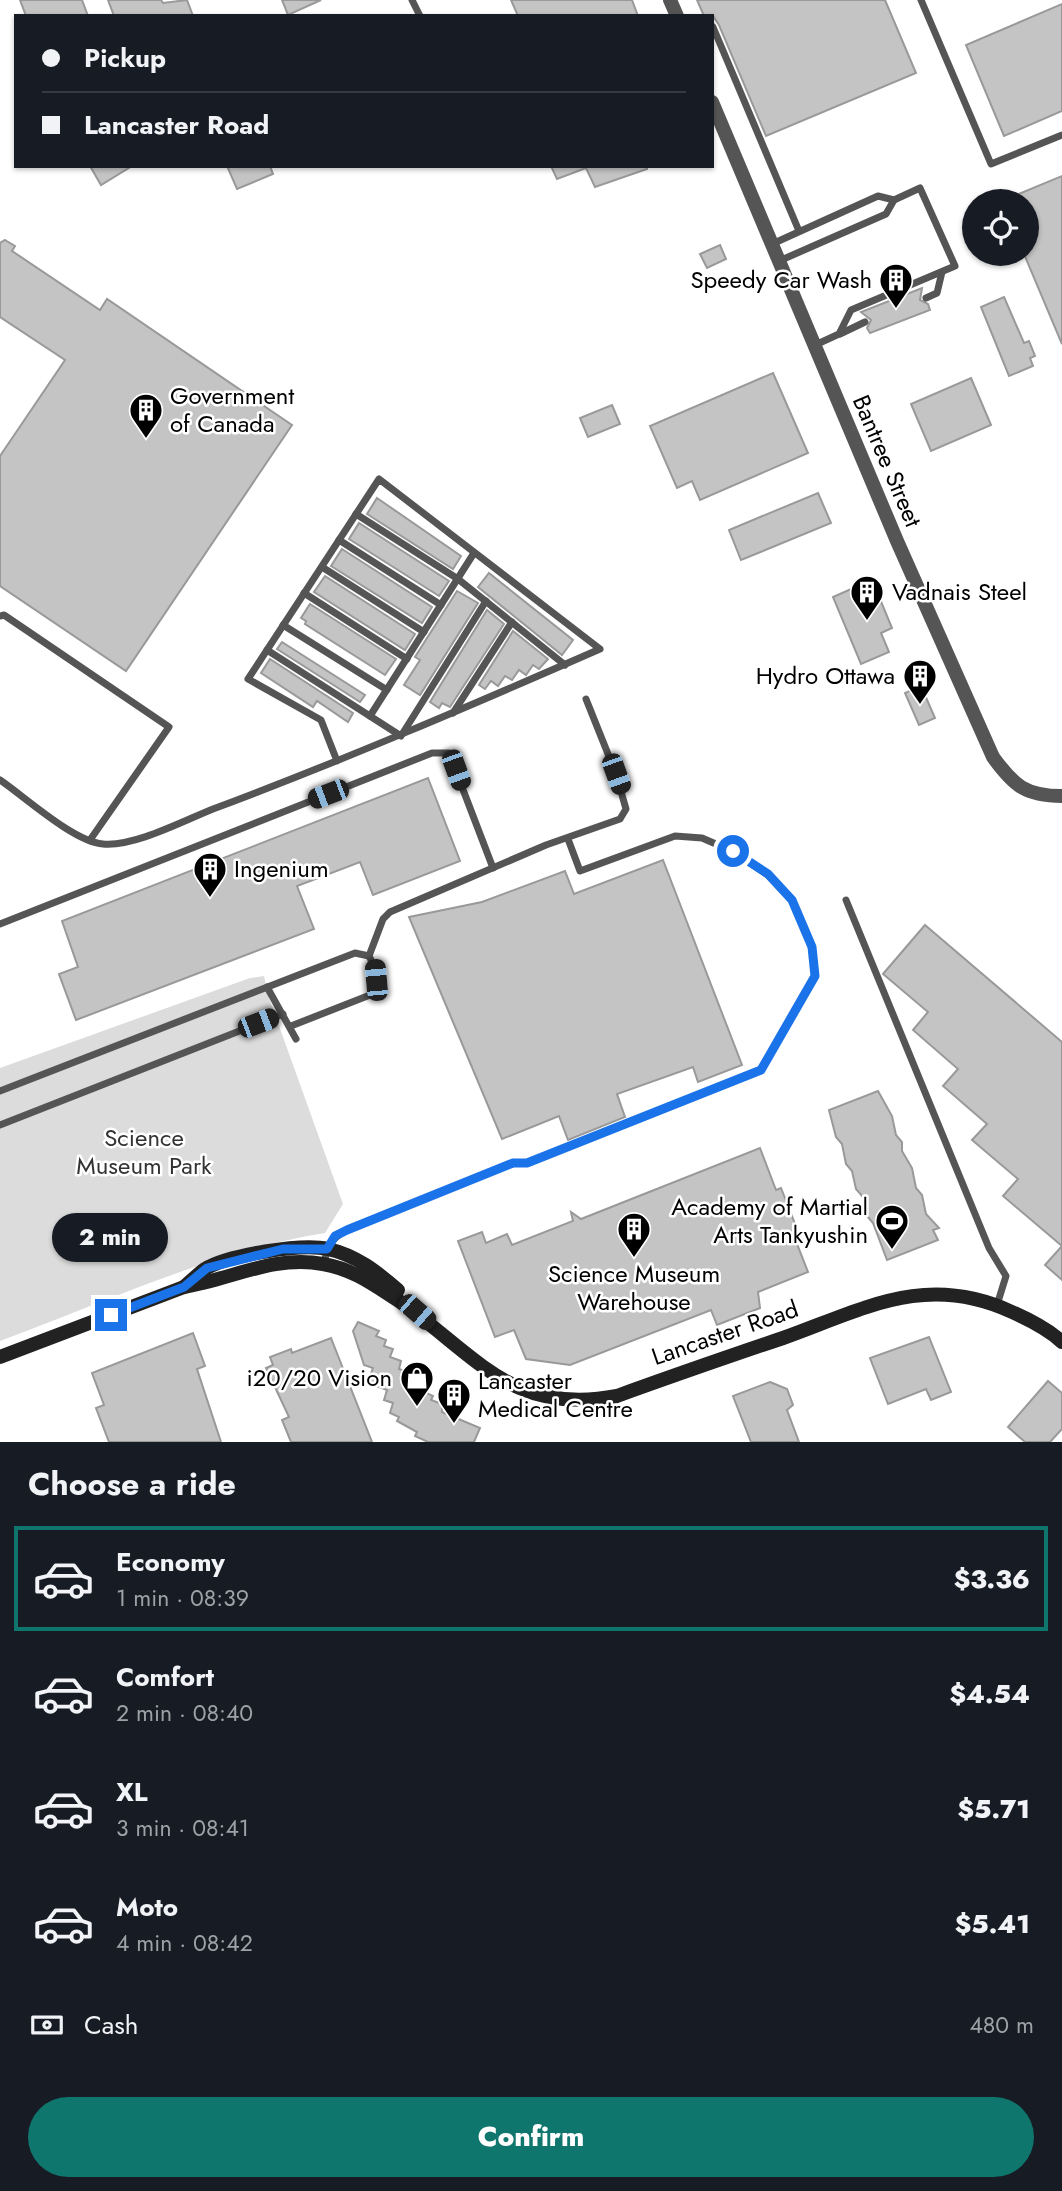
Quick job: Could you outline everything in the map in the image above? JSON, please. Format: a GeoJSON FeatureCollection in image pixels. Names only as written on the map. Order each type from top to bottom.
{"type":"FeatureCollection","features":[{"type":"Feature","properties":{"kind":"street","name":"Bantree Street"},"geometry":{"type":"LineString","coordinates":[[714,107],[813,345],[993,757],[1011,782],[1039,796],[1062,796]]}},
{"type":"Feature","properties":{"kind":"street","name":"Lancaster Road"},"geometry":{"type":"LineString","coordinates":[[184,1287],[207,1268],[250,1255],[283,1249],[327,1249],[361,1261],[403,1294],[417,1312]]}},
{"type":"Feature","properties":{"kind":"street","name":"Lancaster Road"},"geometry":{"type":"LineString","coordinates":[[0,1357],[184,1287],[211,1283],[244,1270],[289,1260],[324,1264],[357,1274],[417,1312],[469,1357],[521,1391],[553,1400],[587,1402],[617,1396],[881,1301],[927,1294],[951,1294],[997,1304],[1029,1319],[1062,1342]]}},
{"type":"Feature","properties":{"kind":"lane"},"geometry":{"type":"LineString","coordinates":[[921,0],[991,164],[1062,135]]}},
{"type":"Feature","properties":{"kind":"lane"},"geometry":{"type":"LineString","coordinates":[[714,29],[799,232]]}},
{"type":"Feature","properties":{"kind":"lane"},"geometry":{"type":"LineString","coordinates":[[779,261],[886,214],[894,200],[920,188],[955,266],[851,310],[839,334]]}},
{"type":"Feature","properties":{"kind":"lane"},"geometry":{"type":"LineString","coordinates":[[772,244],[878,196],[894,200]]}},
{"type":"Feature","properties":{"kind":"lane"},"geometry":{"type":"LineString","coordinates":[[926,298],[937,293],[942,272]]}},
{"type":"Feature","properties":{"kind":"lane"},"geometry":{"type":"LineString","coordinates":[[813,345],[865,322]]}},
{"type":"Feature","properties":{"kind":"lane"},"geometry":{"type":"LineString","coordinates":[[0,780],[90,840],[100,844],[121,845],[337,761],[401,736],[600,649],[379,480],[248,679],[321,720],[337,761]]}},
{"type":"Feature","properties":{"kind":"lane"},"geometry":{"type":"LineString","coordinates":[[356,514],[458,579],[565,665]]}},
{"type":"Feature","properties":{"kind":"lane"},"geometry":{"type":"LineString","coordinates":[[339,540],[441,605]]}},
{"type":"Feature","properties":{"kind":"lane"},"geometry":{"type":"LineString","coordinates":[[370,716],[474,553]]}},
{"type":"Feature","properties":{"kind":"lane"},"geometry":{"type":"LineString","coordinates":[[321,567],[424,632]]}},
{"type":"Feature","properties":{"kind":"lane"},"geometry":{"type":"LineString","coordinates":[[304,593],[407,659]]}},
{"type":"Feature","properties":{"kind":"lane"},"geometry":{"type":"LineString","coordinates":[[401,736],[486,601]]}},
{"type":"Feature","properties":{"kind":"lane"},"geometry":{"type":"LineString","coordinates":[[0,616],[4,615],[169,727],[90,840]]}},
{"type":"Feature","properties":{"kind":"lane"},"geometry":{"type":"LineString","coordinates":[[452,714],[512,622]]}},
{"type":"Feature","properties":{"kind":"lane"},"geometry":{"type":"LineString","coordinates":[[283,625],[387,690]]}},
{"type":"Feature","properties":{"kind":"lane"},"geometry":{"type":"LineString","coordinates":[[267,650],[401,736]]}},
{"type":"Feature","properties":{"kind":"lane"},"geometry":{"type":"LineString","coordinates":[[369,956],[383,919],[390,912],[493,868],[620,819],[626,810],[621,788],[586,699]]}},
{"type":"Feature","properties":{"kind":"lane"},"geometry":{"type":"LineString","coordinates":[[0,924],[432,753],[449,753],[493,868]]}},
{"type":"Feature","properties":{"kind":"lane"},"geometry":{"type":"LineString","coordinates":[[324,1264],[327,1249],[335,1236],[363,1223],[513,1163],[527,1163],[761,1070],[801,1003],[815,976],[812,947],[792,900],[768,874],[733,851],[702,838],[675,836],[580,872],[568,839]]}},
{"type":"Feature","properties":{"kind":"lane"},"geometry":{"type":"LineString","coordinates":[[846,901],[989,1248],[1006,1276],[997,1304]]}},
{"type":"Feature","properties":{"kind":"lane"},"geometry":{"type":"LineString","coordinates":[[0,1091],[355,954],[369,956]]}},
{"type":"Feature","properties":{"kind":"lane"},"geometry":{"type":"LineString","coordinates":[[291,1026],[370,995],[376,980],[375,966],[369,956]]}},
{"type":"Feature","properties":{"kind":"lane"},"geometry":{"type":"LineString","coordinates":[[267,987],[296,1039]]}},
{"type":"Feature","properties":{"kind":"lane"},"geometry":{"type":"LineString","coordinates":[[0,1125],[283,1014]]}},
{"type":"Feature","properties":{"kind":"green space","name":"Science Museum Park"},"geometry":{"type":"Polygon","coordinates":[[[264,976],[269,998],[343,1204],[325,1233],[284,1241],[201,1265],[0,1341],[0,1068],[250,978],[264,976]]]}},
{"type":"Feature","properties":{"kind":"building"},"geometry":{"type":"Polygon","coordinates":[[[20,0],[82,0],[87,14],[25,14],[20,0]]]}},
{"type":"Feature","properties":{"kind":"building"},"geometry":{"type":"Polygon","coordinates":[[[108,0],[161,0],[163,3],[187,0],[192,14],[113,14],[108,0]]]}},
{"type":"Feature","properties":{"kind":"building"},"geometry":{"type":"Polygon","coordinates":[[[282,0],[321,0],[290,14],[288,14],[282,0]]]}},
{"type":"Feature","properties":{"kind":"building"},"geometry":{"type":"Polygon","coordinates":[[[511,0],[632,0],[637,14],[517,14],[511,0]]]}},
{"type":"Feature","properties":{"kind":"building"},"geometry":{"type":"Polygon","coordinates":[[[697,0],[885,0],[916,73],[766,136],[714,14],[703,14],[697,0]]]}},
{"type":"Feature","properties":{"kind":"building"},"geometry":{"type":"Polygon","coordinates":[[[1062,4],[1062,111],[1004,136],[966,45],[1062,4]]]}},
{"type":"Feature","properties":{"kind":"building"},"geometry":{"type":"Polygon","coordinates":[[[91,168],[129,168],[101,185],[91,168]]]}},
{"type":"Feature","properties":{"kind":"building"},"geometry":{"type":"Polygon","coordinates":[[[228,168],[271,168],[273,174],[237,189],[228,168]]]}},
{"type":"Feature","properties":{"kind":"building"},"geometry":{"type":"Polygon","coordinates":[[[552,168],[586,168],[557,179],[552,168]]]}},
{"type":"Feature","properties":{"kind":"building"},"geometry":{"type":"Polygon","coordinates":[[[586,168],[647,168],[647,169],[595,187],[586,168]]]}},
{"type":"Feature","properties":{"kind":"building"},"geometry":{"type":"Polygon","coordinates":[[[1062,176],[1062,344],[1029,266],[1039,266],[1039,189],[1031,189],[1062,176]]]}},
{"type":"Feature","properties":{"kind":"building","name":"Government of Canada"},"geometry":{"type":"Polygon","coordinates":[[[5,240],[15,246],[12,251],[100,310],[107,299],[292,425],[126,671],[0,586],[0,456],[65,360],[0,317],[0,243],[5,240]]]}},
{"type":"Feature","properties":{"kind":"building"},"geometry":{"type":"Polygon","coordinates":[[[720,245],[726,259],[707,268],[700,254],[720,245]]]}},
{"type":"Feature","properties":{"kind":"building","name":"Speedy Car Wash"},"geometry":{"type":"Polygon","coordinates":[[[922,288],[920,300],[928,304],[930,310],[870,333],[867,328],[871,320],[861,312],[922,288]]]}},
{"type":"Feature","properties":{"kind":"building"},"geometry":{"type":"Polygon","coordinates":[[[1004,297],[1024,343],[1029,341],[1035,356],[1030,358],[1033,366],[1009,376],[981,307],[1004,297]]]}},
{"type":"Feature","properties":{"kind":"building"},"geometry":{"type":"Polygon","coordinates":[[[773,373],[808,453],[700,500],[692,481],[677,488],[650,426],[773,373]]]}},
{"type":"Feature","properties":{"kind":"building"},"geometry":{"type":"Polygon","coordinates":[[[971,378],[991,425],[931,451],[911,404],[971,378]]]}},
{"type":"Feature","properties":{"kind":"building"},"geometry":{"type":"Polygon","coordinates":[[[612,405],[620,424],[588,437],[580,418],[612,405]]]}},
{"type":"Feature","properties":{"kind":"building"},"geometry":{"type":"Polygon","coordinates":[[[818,493],[831,523],[741,560],[729,530],[818,493]]]}},
{"type":"Feature","properties":{"kind":"building"},"geometry":{"type":"Polygon","coordinates":[[[377,498],[461,556],[453,569],[367,514],[377,498]]]}},
{"type":"Feature","properties":{"kind":"building"},"geometry":{"type":"Polygon","coordinates":[[[359,523],[449,581],[439,596],[349,539],[359,523]]]}},
{"type":"Feature","properties":{"kind":"building"},"geometry":{"type":"Polygon","coordinates":[[[342,549],[432,607],[422,623],[331,566],[342,549]]]}},
{"type":"Feature","properties":{"kind":"building"},"geometry":{"type":"Polygon","coordinates":[[[489,573],[573,640],[562,655],[478,587],[489,573]]]}},
{"type":"Feature","properties":{"kind":"building"},"geometry":{"type":"Polygon","coordinates":[[[325,576],[415,634],[405,650],[314,592],[325,576]]]}},
{"type":"Feature","properties":{"kind":"building","name":"Vadnais Steel"},"geometry":{"type":"Polygon","coordinates":[[[860,585],[869,604],[880,599],[892,628],[881,633],[889,652],[861,664],[833,597],[860,585]]]}},
{"type":"Feature","properties":{"kind":"building"},"geometry":{"type":"Polygon","coordinates":[[[457,591],[478,603],[420,695],[404,685],[420,660],[415,657],[457,591]]]}},
{"type":"Feature","properties":{"kind":"building"},"geometry":{"type":"Polygon","coordinates":[[[310,604],[396,659],[385,675],[305,624],[306,621],[301,618],[310,604]]]}},
{"type":"Feature","properties":{"kind":"building"},"geometry":{"type":"Polygon","coordinates":[[[487,610],[504,624],[450,707],[442,703],[439,708],[430,702],[487,610]]]}},
{"type":"Feature","properties":{"kind":"building"},"geometry":{"type":"Polygon","coordinates":[[[513,631],[548,659],[539,669],[533,665],[526,675],[519,670],[512,680],[505,676],[498,686],[491,681],[485,689],[479,685],[513,631]]]}},
{"type":"Feature","properties":{"kind":"building"},"geometry":{"type":"Polygon","coordinates":[[[282,642],[365,695],[360,702],[277,649],[282,642]]]}},
{"type":"Feature","properties":{"kind":"building"},"geometry":{"type":"Polygon","coordinates":[[[270,659],[353,713],[348,722],[317,701],[313,707],[261,673],[270,659]]]}},
{"type":"Feature","properties":{"kind":"building","name":"Hydro Ottawa"},"geometry":{"type":"Polygon","coordinates":[[[921,686],[935,718],[919,725],[905,693],[921,686]]]}},
{"type":"Feature","properties":{"kind":"building","name":"Ingenium"},"geometry":{"type":"Polygon","coordinates":[[[428,778],[460,861],[373,895],[360,862],[297,886],[314,929],[76,1020],[59,974],[78,967],[62,921],[428,778]]]}},
{"type":"Feature","properties":{"kind":"building"},"geometry":{"type":"Polygon","coordinates":[[[663,860],[742,1065],[698,1082],[693,1067],[617,1094],[625,1117],[568,1140],[559,1116],[502,1139],[409,917],[482,902],[565,871],[574,894],[663,860]]]}},
{"type":"Feature","properties":{"kind":"building"},"geometry":{"type":"Polygon","coordinates":[[[925,925],[1062,1042],[1062,1246],[1003,1196],[1018,1179],[972,1140],[987,1124],[943,1086],[958,1069],[913,1030],[928,1012],[883,974],[925,925]]]}},
{"type":"Feature","properties":{"kind":"building"},"geometry":{"type":"Polygon","coordinates":[[[878,1091],[892,1116],[896,1135],[902,1142],[902,1151],[912,1168],[916,1188],[922,1195],[926,1214],[939,1228],[933,1230],[938,1240],[887,1260],[873,1223],[867,1216],[863,1197],[856,1189],[852,1171],[846,1164],[842,1144],[836,1137],[829,1110],[878,1091]]]}},
{"type":"Feature","properties":{"kind":"building","name":"Science Museum Warehouse"},"geometry":{"type":"Polygon","coordinates":[[[760,1148],[776,1190],[781,1188],[797,1229],[792,1231],[808,1272],[758,1292],[760,1308],[717,1325],[711,1310],[570,1365],[526,1359],[514,1330],[495,1337],[458,1241],[482,1232],[486,1243],[507,1234],[512,1245],[573,1221],[571,1212],[581,1219],[760,1148]]]}},
{"type":"Feature","properties":{"kind":"building"},"geometry":{"type":"Polygon","coordinates":[[[1062,1246],[1062,1280],[1045,1265],[1062,1246]]]}},
{"type":"Feature","properties":{"kind":"building"},"geometry":{"type":"Polygon","coordinates":[[[358,1322],[379,1331],[376,1336],[386,1340],[384,1346],[393,1349],[390,1357],[401,1361],[399,1369],[408,1372],[407,1376],[417,1380],[416,1384],[425,1388],[424,1392],[433,1396],[431,1400],[442,1404],[442,1412],[480,1428],[474,1442],[428,1442],[415,1436],[417,1432],[397,1421],[399,1417],[390,1413],[393,1403],[384,1400],[387,1390],[371,1384],[373,1368],[364,1365],[353,1331],[358,1322]]]}},
{"type":"Feature","properties":{"kind":"building"},"geometry":{"type":"Polygon","coordinates":[[[193,1333],[205,1366],[197,1369],[221,1442],[109,1442],[96,1408],[104,1405],[92,1373],[193,1333]]]}},
{"type":"Feature","properties":{"kind":"building"},"geometry":{"type":"Polygon","coordinates":[[[929,1337],[951,1392],[931,1400],[926,1389],[888,1404],[870,1358],[929,1337]]]}},
{"type":"Feature","properties":{"kind":"building"},"geometry":{"type":"Polygon","coordinates":[[[331,1338],[372,1442],[291,1442],[282,1420],[289,1417],[266,1368],[273,1365],[270,1357],[291,1349],[292,1353],[331,1338]]]}},
{"type":"Feature","properties":{"kind":"building"},"geometry":{"type":"Polygon","coordinates":[[[1048,1381],[1062,1393],[1062,1429],[1050,1442],[1025,1442],[1008,1427],[1048,1381]]]}},
{"type":"Feature","properties":{"kind":"building"},"geometry":{"type":"Polygon","coordinates":[[[770,1382],[787,1389],[793,1405],[787,1410],[799,1442],[751,1442],[733,1396],[770,1382]]]}},
{"type":"Feature","properties":{"kind":"place","name":"Speedy Car Wash"},"geometry":{"type":"Point","coordinates":[896,310]}},
{"type":"Feature","properties":{"kind":"place","name":"Government of Canada"},"geometry":{"type":"Point","coordinates":[146,440]}},
{"type":"Feature","properties":{"kind":"place","name":"Vadnais Steel"},"geometry":{"type":"Point","coordinates":[867,622]}},
{"type":"Feature","properties":{"kind":"place","name":"Hydro Ottawa"},"geometry":{"type":"Point","coordinates":[920,706]}},
{"type":"Feature","properties":{"kind":"place","name":"Ingenium"},"geometry":{"type":"Point","coordinates":[210,899]}},
{"type":"Feature","properties":{"kind":"place","name":"Academy of Martial Arts Tankyushin"},"geometry":{"type":"Point","coordinates":[892,1251]}},
{"type":"Feature","properties":{"kind":"place","name":"Science Museum Warehouse"},"geometry":{"type":"Point","coordinates":[634,1259]}},
{"type":"Feature","properties":{"kind":"place","name":"i20/20 Vision"},"geometry":{"type":"Point","coordinates":[417,1408]}},
{"type":"Feature","properties":{"kind":"place","name":"Lancaster Medical Centre"},"geometry":{"type":"Point","coordinates":[454,1425]}},
{"type":"Feature","properties":{"kind":"route"},"geometry":{"type":"LineString","coordinates":[[111,1315],[184,1287],[207,1268],[250,1255],[283,1249],[327,1249],[335,1236],[363,1223],[513,1163],[527,1163],[761,1070],[815,976],[812,947],[792,900],[768,874],[733,851]]}}]}
